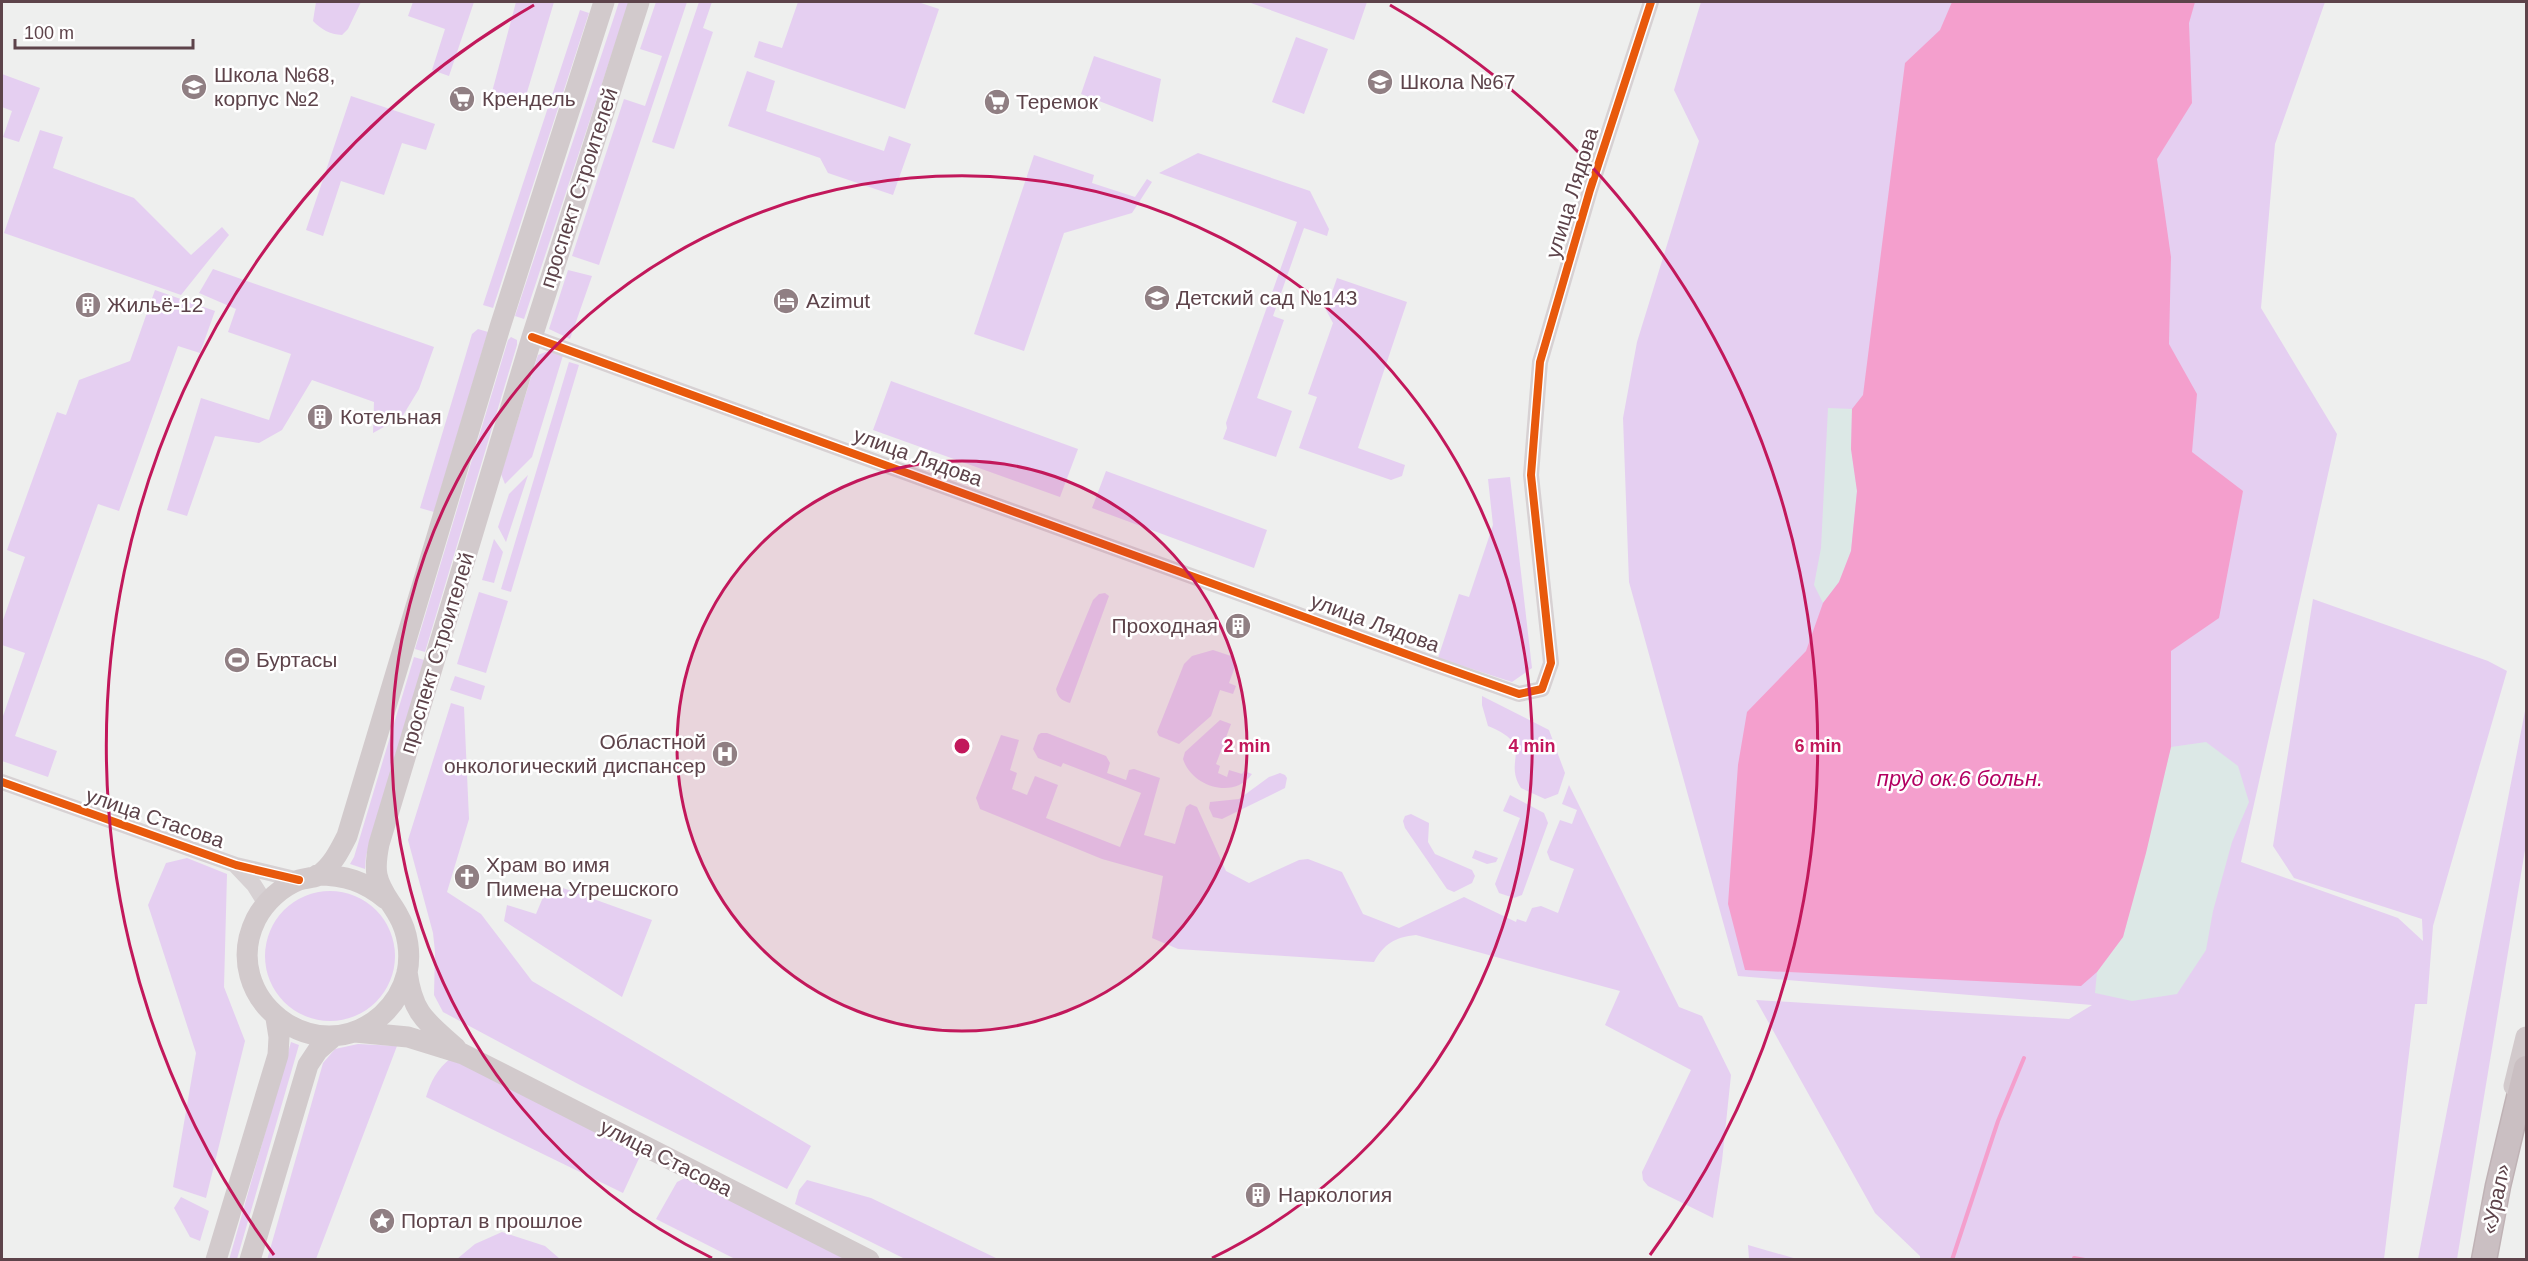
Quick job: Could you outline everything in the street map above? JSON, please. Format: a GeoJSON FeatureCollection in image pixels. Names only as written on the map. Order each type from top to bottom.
{"type":"FeatureCollection","features":[{"type":"Feature","properties":{"kind":"highway","name":"«Урал»"},"geometry":{"type":"LineString","coordinates":[[2489,1256],[2498,1186],[2526,1068]]}},
{"type":"Feature","properties":{"kind":"highway","name":"«Урал»"},"geometry":{"type":"LineString","coordinates":[[2489,1256],[2526,1122]]}},
{"type":"Feature","properties":{"kind":"main road","name":"проспект Строителей"},"geometry":{"type":"LineString","coordinates":[[276,1018],[255,990],[249,973],[247,955],[250,936],[256,919],[266,904],[276,894],[308,878],[338,853],[347,836],[500,327],[604,2]]}},
{"type":"Feature","properties":{"kind":"main road","name":"проспект Строителей"},"geometry":{"type":"LineString","coordinates":[[250,1260],[308,1065],[318,1050],[344,1034],[373,1023],[389,1008],[401,990],[407,972],[409,952],[406,933],[398,914],[386,899],[377,877],[379,844],[532,337],[639,2]]}},
{"type":"Feature","properties":{"kind":"main road"},"geometry":{"type":"LineString","coordinates":[[308,878],[336,875],[354,879],[371,887],[386,899]]}},
{"type":"Feature","properties":{"kind":"main road","name":"улица Стасова"},"geometry":{"type":"LineString","coordinates":[[407,972],[410,990],[420,1016],[464,1054]]}},
{"type":"Feature","properties":{"kind":"main road"},"geometry":{"type":"LineString","coordinates":[[276,1018],[304,1033],[344,1034]]}},
{"type":"Feature","properties":{"kind":"main road"},"geometry":{"type":"LineString","coordinates":[[216,1260],[278,1055],[279,1037],[276,1018]]}},
{"type":"Feature","properties":{"kind":"main road","name":"улица Стасова"},"geometry":{"type":"LineString","coordinates":[[344,1034],[408,1037],[464,1054],[869,1260]]}},
{"type":"Feature","properties":{"kind":"main road"},"geometry":{"type":"LineString","coordinates":[[2489,1256],[2497,1165],[2526,1037]]}},
{"type":"Feature","properties":{"kind":"street","name":"улица Лядова"},"geometry":{"type":"LineString","coordinates":[[532,337],[1519,694],[1542,689],[1551,663],[1531,475],[1540,362],[1589,192],[1651,2]]}},
{"type":"Feature","properties":{"kind":"street","name":"улица Стасова"},"geometry":{"type":"LineString","coordinates":[[2,782],[236,865],[308,878]]}},
{"type":"Feature","properties":{"kind":"street","name":"улица Стасова"},"geometry":{"type":"LineString","coordinates":[[236,865],[266,904]]}},
{"type":"Feature","properties":{"kind":"shaded area"},"geometry":{"type":"Polygon","coordinates":[[[316,2],[361,2],[348,29],[342,35],[326,31],[313,21],[316,2]]]}},
{"type":"Feature","properties":{"kind":"shaded area"},"geometry":{"type":"Polygon","coordinates":[[[413,2],[474,2],[449,76],[432,70],[445,29],[408,16],[413,2]]]}},
{"type":"Feature","properties":{"kind":"shaded area"},"geometry":{"type":"Polygon","coordinates":[[[516,2],[554,2],[525,99],[517,108],[508,108],[496,103],[492,92],[516,2]]]}},
{"type":"Feature","properties":{"kind":"shaded area"},"geometry":{"type":"Polygon","coordinates":[[[619,2],[629,2],[524,319],[515,316],[619,2]]]}},
{"type":"Feature","properties":{"kind":"shaded area"},"geometry":{"type":"Polygon","coordinates":[[[656,2],[687,2],[599,265],[572,256],[624,99],[645,106],[662,56],[640,49],[656,2]]]}},
{"type":"Feature","properties":{"kind":"shaded area"},"geometry":{"type":"Polygon","coordinates":[[[699,2],[712,2],[703,28],[713,32],[674,149],[652,142],[699,2]]]}},
{"type":"Feature","properties":{"kind":"shaded area"},"geometry":{"type":"Polygon","coordinates":[[[798,2],[918,2],[939,9],[905,109],[754,57],[759,41],[782,48],[798,2]]]}},
{"type":"Feature","properties":{"kind":"shaded area"},"geometry":{"type":"Polygon","coordinates":[[[1248,2],[1367,2],[1354,40],[1248,2]]]}},
{"type":"Feature","properties":{"kind":"shaded area"},"geometry":{"type":"Polygon","coordinates":[[[1701,2],[2325,2],[2275,144],[2261,308],[2337,434],[2241,862],[2398,918],[2423,941],[2422,919],[2294,878],[2273,846],[2313,599],[2488,661],[2507,671],[2433,926],[2427,1004],[2415,1004],[2384,1259],[1920,1259],[1920,1256],[1875,1213],[1756,1000],[2069,1019],[2092,1005],[1738,976],[1629,582],[1623,418],[1637,342],[1699,141],[1674,90],[1701,2]]]}},
{"type":"Feature","properties":{"kind":"shaded area"},"geometry":{"type":"Polygon","coordinates":[[[580,10],[589,13],[493,308],[483,305],[580,10]]]}},
{"type":"Feature","properties":{"kind":"shaded area"},"geometry":{"type":"Polygon","coordinates":[[[1296,37],[1328,49],[1304,114],[1272,102],[1296,37]]]}},
{"type":"Feature","properties":{"kind":"shaded area"},"geometry":{"type":"Polygon","coordinates":[[[1094,56],[1161,79],[1153,122],[1081,94],[1094,56]]]}},
{"type":"Feature","properties":{"kind":"shaded area"},"geometry":{"type":"Polygon","coordinates":[[[747,71],[775,81],[766,111],[884,151],[889,136],[911,144],[893,195],[828,173],[820,158],[728,126],[747,71]]]}},
{"type":"Feature","properties":{"kind":"shaded area"},"geometry":{"type":"Polygon","coordinates":[[[2,74],[40,88],[19,142],[3,137],[12,111],[2,107],[2,74]]]}},
{"type":"Feature","properties":{"kind":"shaded area"},"geometry":{"type":"Polygon","coordinates":[[[351,96],[435,124],[426,150],[402,143],[384,195],[341,181],[323,236],[306,230],[351,96]]]}},
{"type":"Feature","properties":{"kind":"shaded area"},"geometry":{"type":"Polygon","coordinates":[[[40,130],[63,137],[53,168],[134,198],[191,255],[222,227],[229,235],[181,295],[4,233],[40,130]]]}},
{"type":"Feature","properties":{"kind":"shaded area"},"geometry":{"type":"Polygon","coordinates":[[[1198,153],[1310,191],[1329,229],[1327,236],[1304,228],[1273,316],[1284,320],[1257,398],[1292,411],[1276,457],[1223,439],[1227,428],[1226,423],[1297,222],[1159,173],[1198,153]]]}},
{"type":"Feature","properties":{"kind":"shaded area"},"geometry":{"type":"Polygon","coordinates":[[[1034,155],[1094,175],[1092,183],[1135,197],[1147,179],[1152,182],[1132,213],[1064,233],[1024,351],[974,334],[1034,155]]]}},
{"type":"Feature","properties":{"kind":"shaded area"},"geometry":{"type":"Polygon","coordinates":[[[213,269],[434,347],[419,389],[402,417],[373,433],[374,402],[312,380],[282,430],[259,443],[215,436],[187,516],[167,510],[201,398],[269,420],[291,354],[228,332],[236,309],[199,293],[213,269]]]}},
{"type":"Feature","properties":{"kind":"shaded area"},"geometry":{"type":"Polygon","coordinates":[[[568,270],[592,276],[570,339],[549,329],[568,270]]]}},
{"type":"Feature","properties":{"kind":"shaded area"},"geometry":{"type":"Polygon","coordinates":[[[1337,278],[1407,302],[1358,448],[1405,465],[1402,476],[1391,480],[1299,448],[1317,397],[1308,394],[1333,323],[1326,310],[1337,278]]]}},
{"type":"Feature","properties":{"kind":"shaded area"},"geometry":{"type":"Polygon","coordinates":[[[155,290],[215,311],[200,353],[178,346],[119,511],[98,504],[15,736],[57,751],[48,777],[2,761],[2,719],[25,653],[2,645],[2,623],[25,557],[7,550],[57,412],[66,415],[79,380],[130,361],[155,290]]]}},
{"type":"Feature","properties":{"kind":"shaded area"},"geometry":{"type":"Polygon","coordinates":[[[478,329],[488,332],[434,512],[420,508],[472,334],[478,329]]]}},
{"type":"Feature","properties":{"kind":"shaded area"},"geometry":{"type":"Polygon","coordinates":[[[511,337],[517,340],[517,345],[425,652],[415,649],[508,340],[511,337]]]}},
{"type":"Feature","properties":{"kind":"shaded area"},"geometry":{"type":"Polygon","coordinates":[[[551,350],[564,352],[532,457],[505,484],[501,474],[538,355],[551,350]]]}},
{"type":"Feature","properties":{"kind":"shaded area"},"geometry":{"type":"Polygon","coordinates":[[[569,362],[579,365],[511,592],[501,589],[569,362]]]}},
{"type":"Feature","properties":{"kind":"shaded area"},"geometry":{"type":"Polygon","coordinates":[[[891,381],[1078,449],[1060,497],[873,430],[891,381]]]}},
{"type":"Feature","properties":{"kind":"shaded area"},"geometry":{"type":"Polygon","coordinates":[[[1106,471],[1267,530],[1254,568],[1092,508],[1106,471]]]}},
{"type":"Feature","properties":{"kind":"shaded area"},"geometry":{"type":"Polygon","coordinates":[[[528,475],[506,542],[498,527],[509,494],[528,475]]]}},
{"type":"Feature","properties":{"kind":"shaded area"},"geometry":{"type":"Polygon","coordinates":[[[1510,477],[1532,668],[1512,682],[1438,658],[1459,594],[1469,597],[1493,525],[1488,479],[1510,477]]]}},
{"type":"Feature","properties":{"kind":"shaded area"},"geometry":{"type":"Polygon","coordinates":[[[494,539],[503,552],[494,583],[482,580],[494,539]]]}},
{"type":"Feature","properties":{"kind":"shaded area"},"geometry":{"type":"Polygon","coordinates":[[[479,592],[508,601],[486,673],[457,664],[479,592]]]}},
{"type":"Feature","properties":{"kind":"shaded area"},"geometry":{"type":"Polygon","coordinates":[[[1105,593],[1109,596],[1070,703],[1064,701],[1056,689],[1093,600],[1099,594],[1105,593]]]}},
{"type":"Feature","properties":{"kind":"shaded area"},"geometry":{"type":"Polygon","coordinates":[[[1213,650],[1234,657],[1236,664],[1229,683],[1236,686],[1233,694],[1220,690],[1211,716],[1179,744],[1159,736],[1157,732],[1184,664],[1192,656],[1213,650]]]}},
{"type":"Feature","properties":{"kind":"shaded area"},"geometry":{"type":"Polygon","coordinates":[[[414,657],[424,660],[366,856],[365,869],[350,864],[414,657]]]}},
{"type":"Feature","properties":{"kind":"shaded area"},"geometry":{"type":"Polygon","coordinates":[[[455,676],[485,686],[481,700],[450,690],[455,676]]]}},
{"type":"Feature","properties":{"kind":"shaded area"},"geometry":{"type":"Polygon","coordinates":[[[1482,696],[1549,730],[1565,773],[1558,794],[1545,799],[1521,788],[1516,778],[1515,747],[1503,733],[1488,726],[1482,696]]]}},
{"type":"Feature","properties":{"kind":"shaded area"},"geometry":{"type":"Polygon","coordinates":[[[451,703],[464,707],[469,819],[447,892],[481,914],[532,981],[811,1146],[787,1189],[580,1085],[443,1012],[434,995],[433,933],[408,840],[451,703]]]}},
{"type":"Feature","properties":{"kind":"shaded area"},"geometry":{"type":"Polygon","coordinates":[[[2526,706],[2526,844],[2457,1259],[2418,1259],[2526,706]]]}},
{"type":"Feature","properties":{"kind":"shaded area"},"geometry":{"type":"Polygon","coordinates":[[[1220,720],[1231,724],[1216,764],[1220,766],[1218,773],[1227,777],[1229,770],[1252,774],[1235,787],[1214,787],[1204,783],[1188,769],[1183,759],[1185,752],[1220,720]]]}},
{"type":"Feature","properties":{"kind":"shaded area"},"geometry":{"type":"Polygon","coordinates":[[[1041,733],[1047,733],[1106,756],[1110,763],[1107,773],[1126,780],[1129,770],[1134,769],[1160,778],[1144,835],[1175,844],[1186,807],[1190,804],[1197,807],[1226,871],[1249,883],[1299,860],[1308,859],[1342,872],[1363,914],[1399,928],[1464,897],[1516,922],[1517,919],[1526,922],[1532,908],[1541,906],[1558,913],[1574,869],[1550,860],[1547,852],[1560,820],[1572,824],[1577,810],[1562,804],[1569,785],[1679,1007],[1702,1016],[1731,1075],[1722,1161],[1713,1218],[1648,1186],[1643,1180],[1642,1172],[1691,1070],[1605,1025],[1620,991],[1416,935],[1391,942],[1374,962],[1178,949],[1152,938],[1163,876],[1102,859],[980,809],[976,798],[1001,735],[1019,740],[1010,770],[1017,773],[1012,789],[1027,795],[1035,776],[1058,785],[1046,818],[1120,847],[1141,793],[1063,763],[1061,767],[1038,758],[1033,749],[1041,733]]]}},
{"type":"Feature","properties":{"kind":"shaded area"},"geometry":{"type":"Polygon","coordinates":[[[1280,773],[1287,778],[1285,788],[1222,819],[1213,817],[1209,808],[1210,802],[1239,799],[1269,777],[1280,773]]]}},
{"type":"Feature","properties":{"kind":"shaded area"},"geometry":{"type":"Polygon","coordinates":[[[1510,795],[1544,813],[1548,823],[1522,895],[1514,898],[1499,893],[1495,884],[1520,818],[1503,811],[1510,795]]]}},
{"type":"Feature","properties":{"kind":"shaded area"},"geometry":{"type":"Polygon","coordinates":[[[1411,814],[1429,823],[1428,842],[1435,854],[1472,870],[1475,876],[1472,883],[1454,892],[1447,889],[1405,828],[1403,821],[1405,816],[1411,814]]]}},
{"type":"Feature","properties":{"kind":"shaded area"},"geometry":{"type":"Polygon","coordinates":[[[1475,850],[1498,858],[1496,862],[1487,864],[1472,858],[1475,850]]]}},
{"type":"Feature","properties":{"kind":"shaded area"},"geometry":{"type":"Polygon","coordinates":[[[187,858],[227,874],[224,987],[245,1041],[206,1198],[173,1187],[196,1053],[148,905],[166,863],[187,858]]]}},
{"type":"Feature","properties":{"kind":"shaded area"},"geometry":{"type":"Polygon","coordinates":[[[549,883],[652,920],[622,997],[504,921],[507,905],[536,914],[549,883]]]}},
{"type":"Feature","properties":{"kind":"shaded area"},"geometry":{"type":"Polygon","coordinates":[[[330,891],[355,896],[376,910],[390,931],[395,956],[390,981],[376,1002],[355,1016],[330,1021],[305,1016],[284,1002],[270,981],[265,956],[270,931],[284,910],[305,896],[330,891]]]}},
{"type":"Feature","properties":{"kind":"shaded area"},"geometry":{"type":"Polygon","coordinates":[[[291,1042],[299,1045],[237,1259],[229,1260],[291,1042]]]}},
{"type":"Feature","properties":{"kind":"shaded area"},"geometry":{"type":"Polygon","coordinates":[[[358,1044],[397,1046],[316,1259],[267,1260],[323,1063],[335,1049],[358,1044]]]}},
{"type":"Feature","properties":{"kind":"shaded area"},"geometry":{"type":"Polygon","coordinates":[[[451,1058],[641,1154],[623,1193],[426,1097],[435,1076],[451,1058]]]}},
{"type":"Feature","properties":{"kind":"shaded area"},"geometry":{"type":"Polygon","coordinates":[[[687,1177],[851,1259],[735,1259],[656,1219],[677,1182],[687,1177]]]}},
{"type":"Feature","properties":{"kind":"shaded area"},"geometry":{"type":"Polygon","coordinates":[[[807,1180],[871,1198],[998,1259],[905,1259],[795,1204],[799,1190],[807,1180]]]}},
{"type":"Feature","properties":{"kind":"shaded area"},"geometry":{"type":"Polygon","coordinates":[[[181,1197],[209,1211],[200,1241],[190,1237],[174,1208],[181,1197]]]}},
{"type":"Feature","properties":{"kind":"shaded area"},"geometry":{"type":"Polygon","coordinates":[[[502,1232],[545,1246],[560,1259],[457,1259],[475,1244],[502,1232]]]}},
{"type":"Feature","properties":{"kind":"shaded area"},"geometry":{"type":"Polygon","coordinates":[[[1748,1245],[1797,1259],[1749,1259],[1748,1245]]]}},
{"type":"Feature","properties":{"kind":"sand"},"geometry":{"type":"Polygon","coordinates":[[[1828,408],[1852,409],[1851,449],[1857,491],[1851,551],[1839,582],[1823,603],[1814,585],[1821,548],[1828,408]]]}},
{"type":"Feature","properties":{"kind":"sand"},"geometry":{"type":"Polygon","coordinates":[[[2206,742],[2238,766],[2249,802],[2232,842],[2213,911],[2206,950],[2177,994],[2132,1001],[2095,993],[2097,972],[2123,937],[2171,747],[2206,742]]]}},
{"type":"Feature","properties":{"kind":"water","name":"пруд ок.6 больн."},"geometry":{"type":"Polygon","coordinates":[[[1952,2],[2195,2],[2189,23],[2192,103],[2157,159],[2171,257],[2169,344],[2197,394],[2192,452],[2243,491],[2219,618],[2171,651],[2171,747],[2123,937],[2097,972],[2081,986],[1745,970],[1728,904],[1738,765],[1747,712],[1806,651],[1823,603],[1839,582],[1851,551],[1857,491],[1851,449],[1852,409],[1863,395],[1905,63],[1940,30],[1952,2]]]}},
{"type":"Feature","properties":{"kind":"waterway"},"geometry":{"type":"LineString","coordinates":[[1952,1260],[1998,1121],[2024,1058]]}},
{"type":"Feature","properties":{"kind":"waterway"},"geometry":{"type":"LineString","coordinates":[[2074,1258],[2085,1260]]}},
{"type":"Feature","properties":{"kind":"cycle path"},"geometry":{"type":"LineString","coordinates":[[532,337],[1519,694],[1542,689],[1551,663],[1531,475],[1540,362],[1590,190],[1651,2]]}},
{"type":"Feature","properties":{"kind":"cycle path"},"geometry":{"type":"LineString","coordinates":[[2,782],[236,865],[299,880]]}},
{"type":"Feature","properties":{"kind":"place","name":"Школа №67"},"geometry":{"type":"Point","coordinates":[1380,82]}},
{"type":"Feature","properties":{"kind":"place","name":"Школа №68, корпус №2"},"geometry":{"type":"Point","coordinates":[194,87]}},
{"type":"Feature","properties":{"kind":"place","name":"Крендель"},"geometry":{"type":"Point","coordinates":[462,99]}},
{"type":"Feature","properties":{"kind":"place","name":"Теремок"},"geometry":{"type":"Point","coordinates":[997,102]}},
{"type":"Feature","properties":{"kind":"place","name":"Детский сад №143"},"geometry":{"type":"Point","coordinates":[1157,298]}},
{"type":"Feature","properties":{"kind":"place","name":"Azimut"},"geometry":{"type":"Point","coordinates":[786,301]}},
{"type":"Feature","properties":{"kind":"place","name":"Жильё-12"},"geometry":{"type":"Point","coordinates":[88,305]}},
{"type":"Feature","properties":{"kind":"place","name":"Котельная"},"geometry":{"type":"Point","coordinates":[320,417]}},
{"type":"Feature","properties":{"kind":"place","name":"Проходная"},"geometry":{"type":"Point","coordinates":[1238,626]}},
{"type":"Feature","properties":{"kind":"place","name":"Буртасы"},"geometry":{"type":"Point","coordinates":[237,660]}},
{"type":"Feature","properties":{"kind":"place","name":"Областной онкологический диспансер"},"geometry":{"type":"Point","coordinates":[725,754]}},
{"type":"Feature","properties":{"kind":"place","name":"Храм во имя Пимена Угрешского"},"geometry":{"type":"Point","coordinates":[467,877]}},
{"type":"Feature","properties":{"kind":"place","name":"Наркология"},"geometry":{"type":"Point","coordinates":[1258,1195]}},
{"type":"Feature","properties":{"kind":"place","name":"Портал в прошлое"},"geometry":{"type":"Point","coordinates":[382,1221]}}]}
